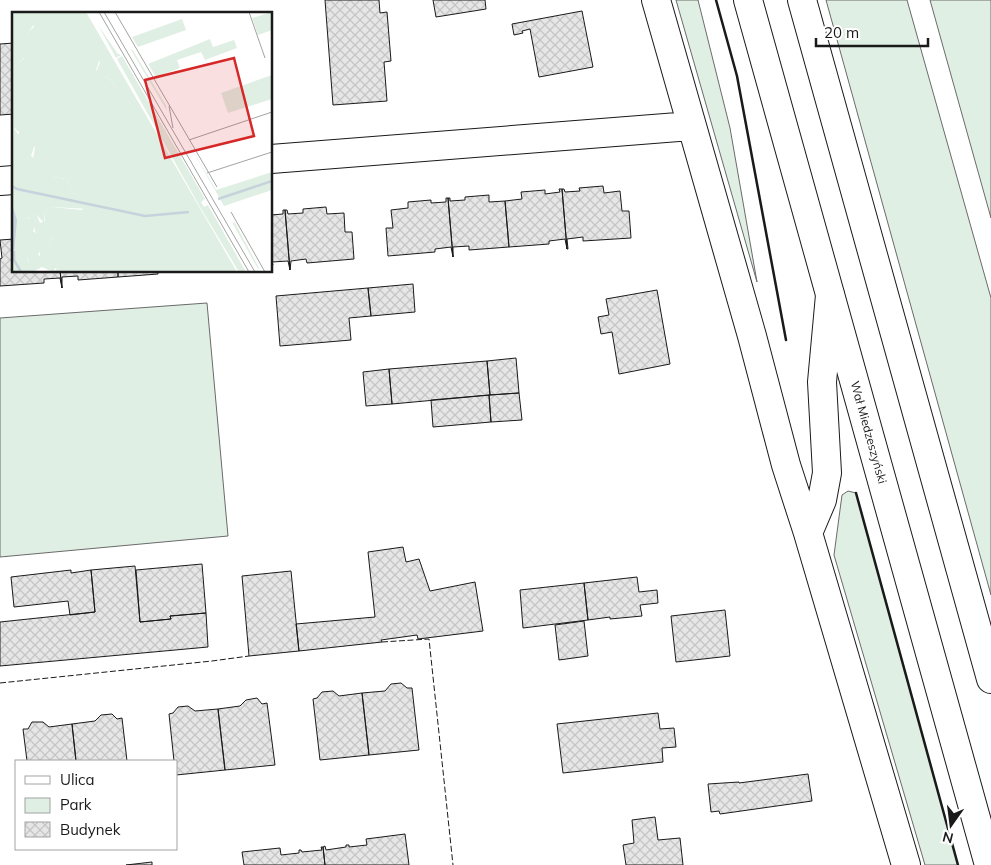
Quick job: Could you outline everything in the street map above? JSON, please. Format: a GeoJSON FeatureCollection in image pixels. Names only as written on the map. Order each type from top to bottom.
{"type":"FeatureCollection","features":[{"type":"Feature","properties":{"kind":"main road"},"geometry":{"type":"LineString","coordinates":[[656,0],[752,336],[786,465],[808,533],[906,865]]}},
{"type":"Feature","properties":{"kind":"main road","name":"Wał Miedzeszyński"},"geometry":{"type":"LineString","coordinates":[[748,0],[989,865]]}},
{"type":"Feature","properties":{"kind":"main road"},"geometry":{"type":"LineString","coordinates":[[802,0],[991,679]]}},
{"type":"Feature","properties":{"kind":"main road"},"geometry":{"type":"LineString","coordinates":[[272,159],[691,126]]}},
{"type":"Feature","properties":{"kind":"main road"},"geometry":{"type":"LineString","coordinates":[[808,533],[822,500],[827,473],[822,382],[830,294]]}},
{"type":"Feature","properties":{"kind":"green space"},"geometry":{"type":"Polygon","coordinates":[[[676,0],[698,0],[730,128],[757,282],[676,0]]]}},
{"type":"Feature","properties":{"kind":"green space"},"geometry":{"type":"Polygon","coordinates":[[[826,0],[907,0],[991,298],[991,595],[826,0]]]}},
{"type":"Feature","properties":{"kind":"green space"},"geometry":{"type":"Polygon","coordinates":[[[930,0],[991,0],[991,218],[930,0]]]}},
{"type":"Feature","properties":{"kind":"green space"},"geometry":{"type":"Polygon","coordinates":[[[207,303],[228,536],[0,557],[0,318],[207,303]]]}},
{"type":"Feature","properties":{"kind":"green space"},"geometry":{"type":"Polygon","coordinates":[[[848,491],[856,493],[958,865],[925,865],[834,555],[842,495],[848,491]]]}},
{"type":"Feature","properties":{"kind":"building"},"geometry":{"type":"Polygon","coordinates":[[[325,0],[379,0],[380,13],[387,12],[391,61],[384,62],[387,101],[333,105],[325,0]]]}},
{"type":"Feature","properties":{"kind":"building"},"geometry":{"type":"Polygon","coordinates":[[[433,0],[485,0],[486,9],[436,17],[433,0]]]}},
{"type":"Feature","properties":{"kind":"building"},"geometry":{"type":"Polygon","coordinates":[[[582,11],[593,67],[539,77],[530,29],[514,35],[512,24],[582,11]]]}},
{"type":"Feature","properties":{"kind":"building"},"geometry":{"type":"Polygon","coordinates":[[[12,43],[12,114],[0,115],[0,44],[12,43]]]}},
{"type":"Feature","properties":{"kind":"building"},"geometry":{"type":"Polygon","coordinates":[[[603,186],[604,193],[620,191],[622,211],[629,211],[631,238],[583,241],[583,237],[567,239],[567,249],[562,189],[565,192],[580,191],[579,188],[603,186]]]}},
{"type":"Feature","properties":{"kind":"building"},"geometry":{"type":"Polygon","coordinates":[[[559,189],[562,189],[567,249],[565,239],[549,241],[549,244],[509,247],[505,201],[522,199],[521,192],[545,190],[545,194],[560,192],[559,189]]]}},
{"type":"Feature","properties":{"kind":"building"},"geometry":{"type":"Polygon","coordinates":[[[489,195],[489,202],[505,201],[509,247],[469,250],[469,246],[453,247],[453,257],[448,198],[450,198],[450,201],[465,200],[465,197],[489,195]]]}},
{"type":"Feature","properties":{"kind":"building"},"geometry":{"type":"Polygon","coordinates":[[[446,198],[448,198],[453,257],[451,247],[435,249],[435,252],[388,256],[386,228],[393,228],[391,210],[408,208],[408,202],[431,200],[431,203],[446,202],[446,198]]]}},
{"type":"Feature","properties":{"kind":"building"},"geometry":{"type":"Polygon","coordinates":[[[326,207],[327,214],[344,213],[345,232],[352,232],[354,259],[307,263],[306,259],[291,261],[290,270],[285,210],[287,210],[288,214],[303,213],[303,209],[326,207]]]}},
{"type":"Feature","properties":{"kind":"building"},"geometry":{"type":"Polygon","coordinates":[[[283,210],[285,210],[290,270],[288,261],[272,262],[272,215],[283,214],[283,210]]]}},
{"type":"Feature","properties":{"kind":"building"},"geometry":{"type":"Polygon","coordinates":[[[12,239],[12,272],[60,272],[62,288],[60,278],[44,279],[44,283],[0,286],[0,259],[2,258],[0,240],[12,239]]]}},
{"type":"Feature","properties":{"kind":"building"},"geometry":{"type":"Polygon","coordinates":[[[60,272],[118,272],[118,277],[78,280],[78,276],[62,277],[62,288],[60,272]]]}},
{"type":"Feature","properties":{"kind":"building"},"geometry":{"type":"Polygon","coordinates":[[[118,272],[158,272],[158,274],[118,277],[118,272]]]}},
{"type":"Feature","properties":{"kind":"building"},"geometry":{"type":"Polygon","coordinates":[[[413,284],[415,312],[371,316],[368,288],[413,284]]]}},
{"type":"Feature","properties":{"kind":"building"},"geometry":{"type":"Polygon","coordinates":[[[368,288],[371,316],[349,318],[351,340],[280,346],[276,296],[368,288]]]}},
{"type":"Feature","properties":{"kind":"building"},"geometry":{"type":"Polygon","coordinates":[[[657,290],[670,364],[619,374],[612,332],[601,334],[598,317],[609,315],[606,299],[657,290]]]}},
{"type":"Feature","properties":{"kind":"building"},"geometry":{"type":"Polygon","coordinates":[[[516,358],[519,393],[490,395],[487,361],[516,358]]]}},
{"type":"Feature","properties":{"kind":"building"},"geometry":{"type":"Polygon","coordinates":[[[487,361],[490,395],[392,404],[389,369],[487,361]]]}},
{"type":"Feature","properties":{"kind":"building"},"geometry":{"type":"Polygon","coordinates":[[[389,369],[392,404],[366,406],[363,372],[389,369]]]}},
{"type":"Feature","properties":{"kind":"building"},"geometry":{"type":"Polygon","coordinates":[[[519,393],[522,420],[491,422],[489,395],[519,393]]]}},
{"type":"Feature","properties":{"kind":"building"},"geometry":{"type":"Polygon","coordinates":[[[489,395],[491,422],[433,427],[431,400],[489,395]]]}},
{"type":"Feature","properties":{"kind":"building"},"geometry":{"type":"Polygon","coordinates":[[[403,547],[406,562],[419,559],[430,591],[475,582],[483,631],[418,639],[417,635],[381,640],[382,642],[299,651],[296,624],[375,617],[368,552],[403,547]]]}},
{"type":"Feature","properties":{"kind":"building"},"geometry":{"type":"Polygon","coordinates":[[[202,564],[206,613],[170,616],[171,619],[140,622],[136,570],[202,564]]]}},
{"type":"Feature","properties":{"kind":"building"},"geometry":{"type":"Polygon","coordinates":[[[135,566],[140,622],[171,619],[170,616],[206,613],[208,647],[0,666],[0,622],[95,612],[91,570],[135,566]]]}},
{"type":"Feature","properties":{"kind":"building"},"geometry":{"type":"Polygon","coordinates":[[[71,570],[71,573],[91,570],[95,612],[70,615],[68,601],[14,607],[11,577],[71,570]]]}},
{"type":"Feature","properties":{"kind":"building"},"geometry":{"type":"Polygon","coordinates":[[[291,571],[299,651],[249,656],[242,576],[291,571]]]}},
{"type":"Feature","properties":{"kind":"building"},"geometry":{"type":"Polygon","coordinates":[[[637,577],[639,592],[657,590],[658,603],[640,605],[642,616],[588,620],[584,583],[637,577]]]}},
{"type":"Feature","properties":{"kind":"building"},"geometry":{"type":"Polygon","coordinates":[[[584,583],[588,620],[523,628],[520,590],[584,583]]]}},
{"type":"Feature","properties":{"kind":"building"},"geometry":{"type":"Polygon","coordinates":[[[725,610],[730,656],[676,662],[671,616],[725,610]]]}},
{"type":"Feature","properties":{"kind":"building"},"geometry":{"type":"Polygon","coordinates":[[[584,621],[588,656],[559,660],[555,625],[584,621]]]}},
{"type":"Feature","properties":{"kind":"building"},"geometry":{"type":"Polygon","coordinates":[[[401,683],[407,688],[412,688],[419,750],[369,755],[362,693],[385,691],[391,684],[401,683]]]}},
{"type":"Feature","properties":{"kind":"building"},"geometry":{"type":"Polygon","coordinates":[[[333,691],[339,696],[362,693],[369,755],[320,760],[313,699],[317,698],[322,692],[333,691]]]}},
{"type":"Feature","properties":{"kind":"building"},"geometry":{"type":"Polygon","coordinates":[[[257,698],[262,704],[267,703],[275,765],[225,770],[218,709],[240,706],[246,700],[257,698]]]}},
{"type":"Feature","properties":{"kind":"building"},"geometry":{"type":"Polygon","coordinates":[[[188,706],[195,711],[218,709],[225,770],[178,775],[178,760],[174,760],[169,714],[173,713],[178,707],[188,706]]]}},
{"type":"Feature","properties":{"kind":"building"},"geometry":{"type":"Polygon","coordinates":[[[658,713],[660,729],[674,728],[676,747],[662,748],[663,762],[563,773],[557,724],[658,713]]]}},
{"type":"Feature","properties":{"kind":"building"},"geometry":{"type":"Polygon","coordinates":[[[112,714],[117,719],[122,718],[127,760],[76,760],[72,724],[95,721],[101,715],[112,714]]]}},
{"type":"Feature","properties":{"kind":"building"},"geometry":{"type":"Polygon","coordinates":[[[32,722],[43,722],[49,727],[72,724],[76,760],[27,760],[23,729],[28,729],[32,722]]]}},
{"type":"Feature","properties":{"kind":"building"},"geometry":{"type":"Polygon","coordinates":[[[808,774],[812,801],[720,814],[719,811],[711,812],[708,784],[739,783],[808,774]]]}},
{"type":"Feature","properties":{"kind":"building"},"geometry":{"type":"Polygon","coordinates":[[[655,817],[658,840],[680,838],[683,865],[626,865],[623,845],[634,843],[632,820],[655,817]]]}},
{"type":"Feature","properties":{"kind":"building"},"geometry":{"type":"Polygon","coordinates":[[[405,834],[409,865],[325,865],[323,847],[325,846],[326,850],[346,847],[346,845],[349,845],[349,847],[367,845],[366,839],[405,834]]]}},
{"type":"Feature","properties":{"kind":"building"},"geometry":{"type":"Polygon","coordinates":[[[321,847],[323,847],[325,865],[244,865],[242,852],[280,848],[281,855],[299,853],[299,850],[302,852],[322,850],[321,847]]]}},
{"type":"Feature","properties":{"kind":"building"},"geometry":{"type":"Polygon","coordinates":[[[152,862],[152,865],[126,865],[152,862]]]}},
{"type":"Feature","properties":{"kind":"fence"},"geometry":{"type":"LineString","coordinates":[[382,642],[429,639],[453,865]]}},
{"type":"Feature","properties":{"kind":"fence"},"geometry":{"type":"LineString","coordinates":[[0,683],[249,656]]}},
{"type":"Feature","properties":{"kind":"wall"},"geometry":{"type":"LineString","coordinates":[[716,0],[737,76],[786,340]]}},
{"type":"Feature","properties":{"kind":"wall"},"geometry":{"type":"LineString","coordinates":[[856,493],[958,865]]}}]}
